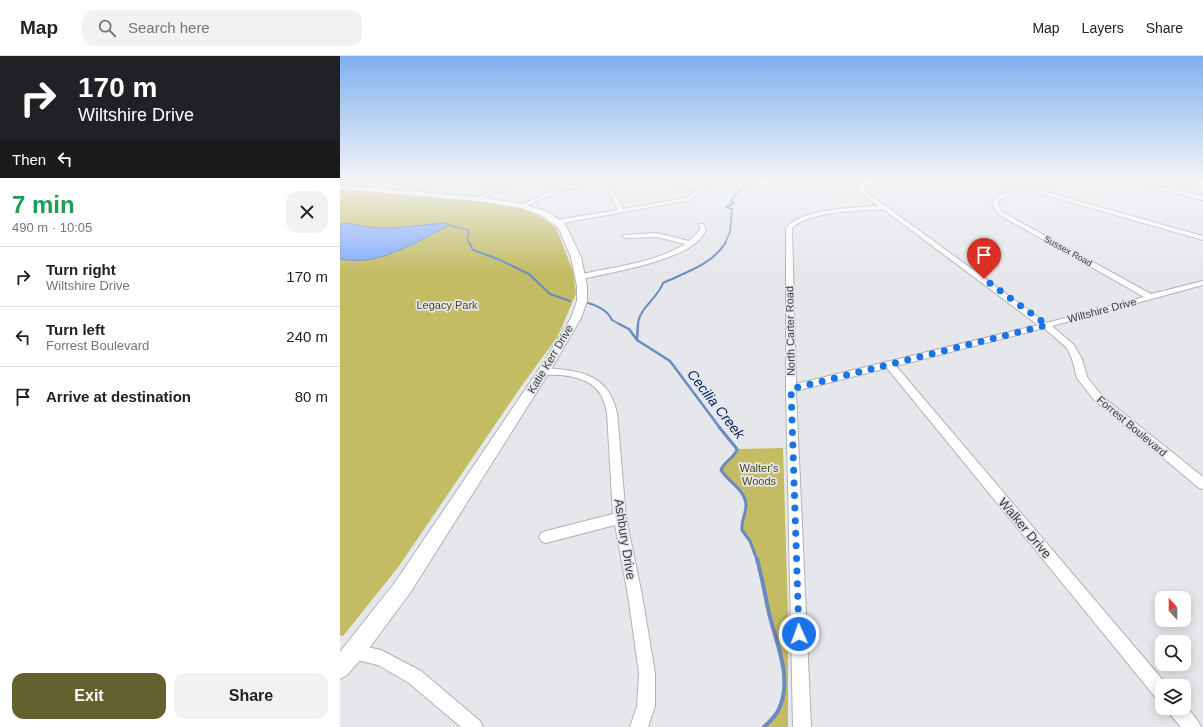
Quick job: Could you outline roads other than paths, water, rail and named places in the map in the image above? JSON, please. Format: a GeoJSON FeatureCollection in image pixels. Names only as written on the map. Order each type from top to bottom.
{"type":"FeatureCollection","features":[{"type":"Feature","properties":{"kind":"street","name":"Katie Kerr Drive"},"geometry":{"type":"LineString","coordinates":[[340,668],[354,652],[403,587],[544,371],[576,318],[582,301],[581,277],[576,257],[562,226],[543,213],[535,210]]}},
{"type":"Feature","properties":{"kind":"street"},"geometry":{"type":"LineString","coordinates":[[557,222],[619,210]]}},
{"type":"Feature","properties":{"kind":"street","name":"North Carter Road"},"geometry":{"type":"LineString","coordinates":[[802,727],[791,389],[789,228],[791,224],[813,215],[855,210]]}},
{"type":"Feature","properties":{"kind":"street","name":"Forrest Boulevard"},"geometry":{"type":"LineString","coordinates":[[889,210],[1047,325],[1062,338],[1071,347],[1077,359],[1082,378],[1098,398],[1203,484]]}},
{"type":"Feature","properties":{"kind":"street","name":"Sussex Road"},"geometry":{"type":"LineString","coordinates":[[999,210],[1000,213],[1150,297]]}},
{"type":"Feature","properties":{"kind":"street"},"geometry":{"type":"LineString","coordinates":[[1104,210],[1203,238]]}},
{"type":"Feature","properties":{"kind":"street"},"geometry":{"type":"LineString","coordinates":[[581,277],[666,256],[681,250],[701,236],[703,230],[701,225]]}},
{"type":"Feature","properties":{"kind":"street"},"geometry":{"type":"LineString","coordinates":[[624,236],[657,235],[690,243]]}},
{"type":"Feature","properties":{"kind":"street","name":"Wiltshire Drive"},"geometry":{"type":"LineString","coordinates":[[791,389],[1047,325],[1203,283]]}},
{"type":"Feature","properties":{"kind":"street","name":"Walker Drive"},"geometry":{"type":"LineString","coordinates":[[889,364],[1155,684]]}},
{"type":"Feature","properties":{"kind":"street","name":"Ashbury Drive"},"geometry":{"type":"LineString","coordinates":[[544,371],[564,372],[583,376],[597,384],[608,397],[612,412],[620,518],[635,596],[647,673],[646,706],[639,727]]}},
{"type":"Feature","properties":{"kind":"street"},"geometry":{"type":"LineString","coordinates":[[546,537],[620,518]]}},
{"type":"Feature","properties":{"kind":"street"},"geometry":{"type":"LineString","coordinates":[[354,652],[381,658],[415,676],[474,727]]}},
{"type":"Feature","properties":{"kind":"street"},"geometry":{"type":"LineString","coordinates":[[1182,715],[1192,727]]}},
{"type":"Feature","properties":{"kind":"water"},"geometry":{"type":"Polygon","coordinates":[[[345,223],[375,228],[392,228],[445,223],[449,225],[398,251],[376,258],[356,260],[340,259],[340,224],[345,223]]]}},
{"type":"Feature","properties":{"kind":"waterway"},"geometry":{"type":"LineString","coordinates":[[725,243],[730,232],[732,210]]}},
{"type":"Feature","properties":{"kind":"waterway","name":"Cecilia Creek"},"geometry":{"type":"LineString","coordinates":[[449,225],[467,230],[469,232],[467,239],[469,243]]}},
{"type":"Feature","properties":{"kind":"waterway","name":"Cecilia Creek"},"geometry":{"type":"LineString","coordinates":[[469,242],[473,250],[498,259],[529,274],[550,294],[570,301]]}},
{"type":"Feature","properties":{"kind":"waterway"},"geometry":{"type":"LineString","coordinates":[[638,325],[641,314],[657,294],[663,283],[706,262],[713,257],[726,242]]}},
{"type":"Feature","properties":{"kind":"waterway","name":"Cecilia Creek"},"geometry":{"type":"LineString","coordinates":[[588,303],[602,309],[612,320],[621,325]]}},
{"type":"Feature","properties":{"kind":"waterway"},"geometry":{"type":"LineString","coordinates":[[637,340],[638,324]]}},
{"type":"Feature","properties":{"kind":"waterway","name":"Cecilia Creek"},"geometry":{"type":"LineString","coordinates":[[621,325],[629,329],[637,340]]}},
{"type":"Feature","properties":{"kind":"waterway","name":"Cecilia Creek"},"geometry":{"type":"LineString","coordinates":[[637,340],[670,361],[720,428]]}},
{"type":"Feature","properties":{"kind":"waterway","name":"Cecilia Creek"},"geometry":{"type":"LineString","coordinates":[[719,427],[737,449],[734,455],[724,464],[721,470],[743,494],[746,508],[742,530],[750,541],[757,560]]}},
{"type":"Feature","properties":{"kind":"waterway","name":"Cecilia Creek"},"geometry":{"type":"LineString","coordinates":[[757,559],[784,674],[784,687],[778,711],[764,727]]}},
{"type":"Feature","properties":{"kind":"park label","name":"Legacy Park"},"geometry":{"type":"Point","coordinates":[447,305]}},
{"type":"Feature","properties":{"kind":"park label","name":"Walter's Woods"},"geometry":{"type":"Point","coordinates":[759,474]}}]}
